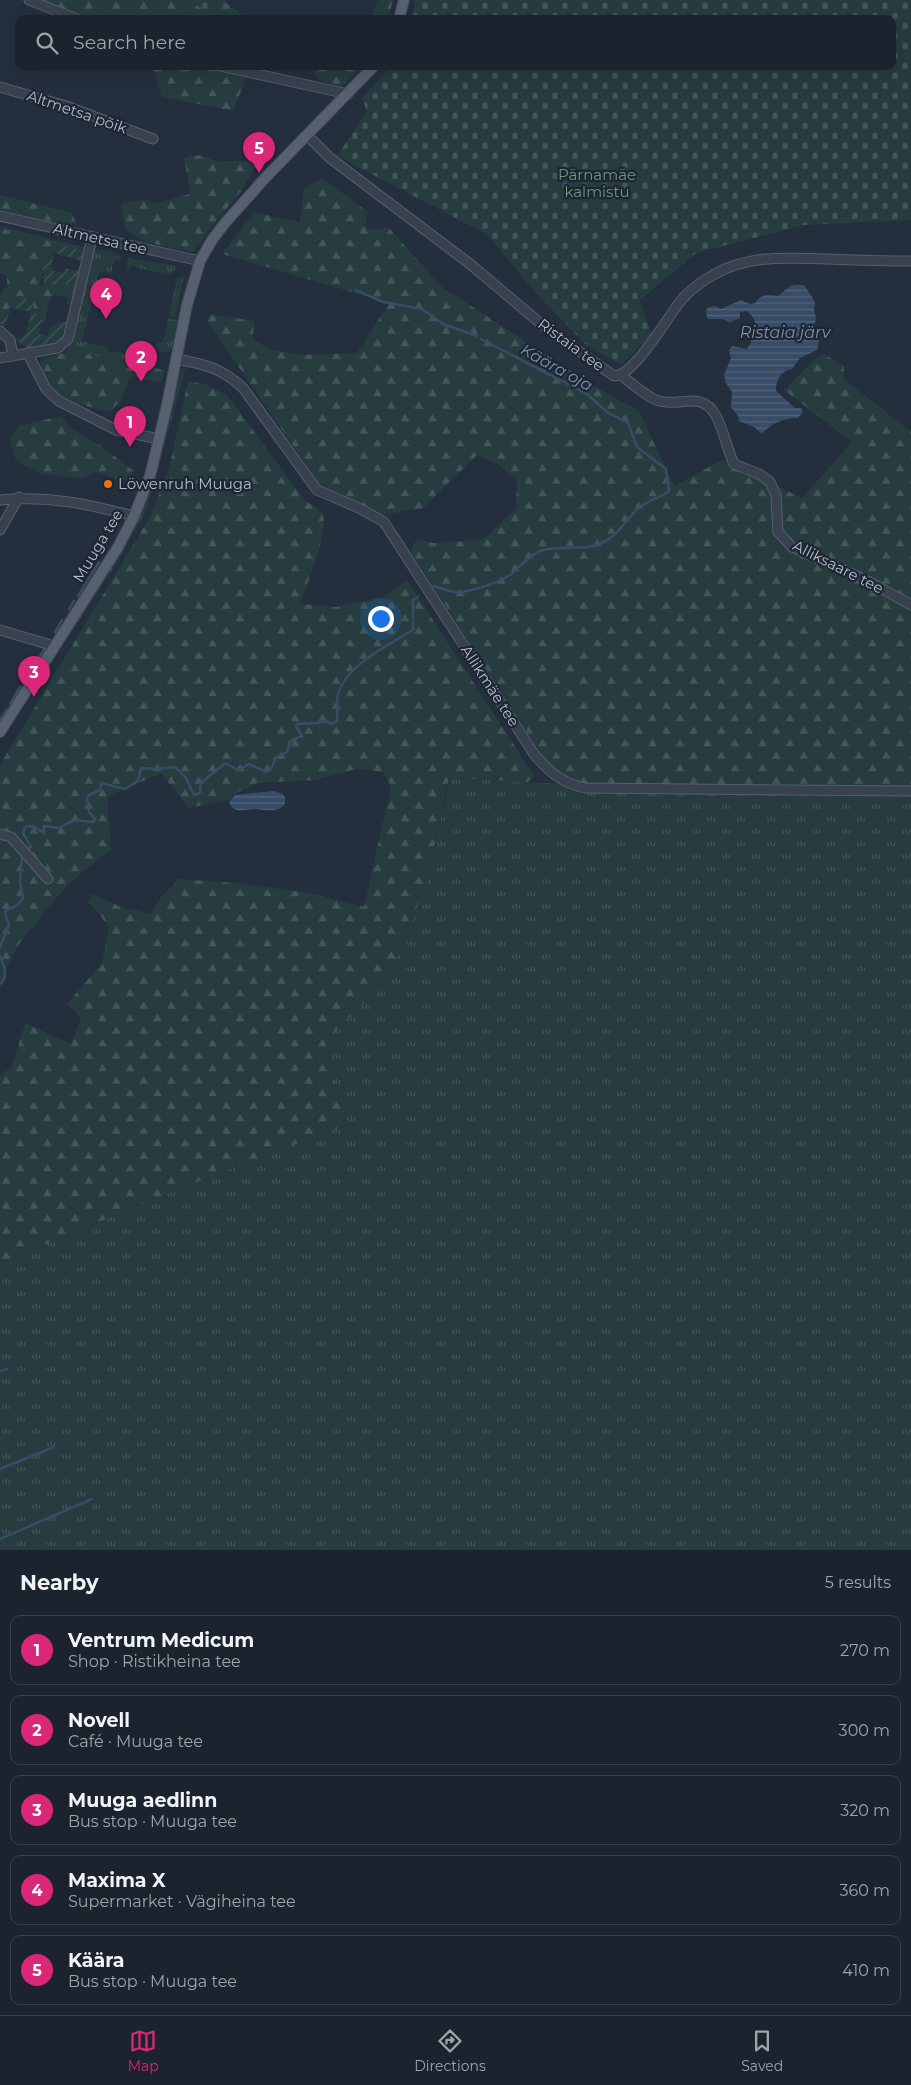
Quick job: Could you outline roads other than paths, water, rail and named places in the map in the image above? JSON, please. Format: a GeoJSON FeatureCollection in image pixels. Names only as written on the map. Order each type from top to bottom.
{"type":"FeatureCollection","features":[{"type":"Feature","properties":{"kind":"main road"},"geometry":{"type":"LineString","coordinates":[[401,15],[404,0]]}},
{"type":"Feature","properties":{"kind":"main road","name":"Muuga tee"},"geometry":{"type":"LineString","coordinates":[[0,732],[118,547],[134,516],[150,476],[160,439],[187,305],[200,261],[212,240],[225,223],[306,135],[370,70]]}},
{"type":"Feature","properties":{"kind":"street"},"geometry":{"type":"LineString","coordinates":[[29,0],[67,15]]}},
{"type":"Feature","properties":{"kind":"street"},"geometry":{"type":"LineString","coordinates":[[238,70],[348,94]]}},
{"type":"Feature","properties":{"kind":"street","name":"Altmetsa põik"},"geometry":{"type":"LineString","coordinates":[[0,87],[66,106],[152,139]]}},
{"type":"Feature","properties":{"kind":"street","name":"Ristaia tee"},"geometry":{"type":"LineString","coordinates":[[306,135],[330,158],[470,264],[546,328],[614,376],[621,375],[644,352],[675,308],[692,290],[712,276],[730,267],[746,261],[778,257],[911,261]]}},
{"type":"Feature","properties":{"kind":"street","name":"Altmetsa tee"},"geometry":{"type":"LineString","coordinates":[[0,216],[200,261]]}},
{"type":"Feature","properties":{"kind":"street"},"geometry":{"type":"LineString","coordinates":[[0,358],[58,348],[68,339],[92,238]]}},
{"type":"Feature","properties":{"kind":"street"},"geometry":{"type":"LineString","coordinates":[[0,331],[10,340],[13,356]]}},
{"type":"Feature","properties":{"kind":"street"},"geometry":{"type":"LineString","coordinates":[[28,354],[46,389],[59,401],[116,430],[160,439]]}},
{"type":"Feature","properties":{"kind":"street","name":"Allikmäe tee"},"geometry":{"type":"LineString","coordinates":[[176,359],[207,365],[232,377],[243,388],[317,490],[359,508],[384,522],[534,754],[546,769],[563,781],[586,788],[911,792]]}},
{"type":"Feature","properties":{"kind":"street","name":"Alliksaare tee"},"geometry":{"type":"LineString","coordinates":[[621,375],[658,401],[670,403],[696,400],[709,408],[716,416],[734,464],[760,474],[770,482],[776,496],[778,532],[792,546],[870,582],[911,605]]}},
{"type":"Feature","properties":{"kind":"street"},"geometry":{"type":"LineString","coordinates":[[1,499],[19,497],[57,499],[134,516]]}},
{"type":"Feature","properties":{"kind":"street"},"geometry":{"type":"LineString","coordinates":[[0,530],[19,497]]}},
{"type":"Feature","properties":{"kind":"street"},"geometry":{"type":"LineString","coordinates":[[0,630],[54,646]]}},
{"type":"Feature","properties":{"kind":"street"},"geometry":{"type":"LineString","coordinates":[[0,834],[11,838],[48,879]]}},
{"type":"Feature","properties":{"kind":"water","name":"Ristaia järv"},"geometry":{"type":"Polygon","coordinates":[[[804,285],[815,302],[816,318],[814,326],[819,340],[817,350],[800,358],[792,369],[782,374],[778,380],[776,391],[795,408],[801,408],[803,412],[798,418],[773,424],[762,434],[754,427],[739,421],[738,416],[731,407],[732,392],[726,383],[724,375],[731,358],[729,350],[732,346],[746,349],[750,344],[756,325],[754,320],[747,311],[740,312],[740,318],[730,322],[722,319],[708,319],[707,308],[715,306],[721,309],[741,300],[750,304],[755,303],[762,296],[778,296],[790,286],[804,285]]]}},
{"type":"Feature","properties":{"kind":"water"},"geometry":{"type":"Polygon","coordinates":[[[274,791],[283,794],[285,804],[274,810],[238,810],[232,807],[229,802],[235,795],[274,791]]]}},
{"type":"Feature","properties":{"kind":"waterway","name":"Käära oja"},"geometry":{"type":"LineString","coordinates":[[356,290],[383,302],[422,309],[443,324],[477,336]]}},
{"type":"Feature","properties":{"kind":"waterway","name":"Käära oja"},"geometry":{"type":"LineString","coordinates":[[434,586],[453,592],[476,589],[505,578],[540,551],[553,548],[587,547],[601,543],[614,535],[633,513],[643,505],[669,491],[666,469],[637,447],[628,423],[607,412],[587,394],[481,339]]}},
{"type":"Feature","properties":{"kind":"waterway"},"geometry":{"type":"LineString","coordinates":[[78,596],[99,562]]}},
{"type":"Feature","properties":{"kind":"waterway","name":"Käära oja"},"geometry":{"type":"LineString","coordinates":[[26,850],[31,847],[23,833],[25,827],[33,826],[44,833],[44,826],[59,828],[74,820],[93,822],[95,819],[89,812],[87,799],[89,795],[100,790],[101,783],[125,789],[138,781],[141,768],[175,767],[186,778],[194,795],[200,793],[201,783],[224,764],[238,770],[249,764],[266,772],[270,770],[275,758],[287,752],[290,741],[302,736],[296,726],[297,724],[325,721],[332,724],[337,721],[337,697],[343,684],[359,665],[413,630],[413,600],[418,597]]}},
{"type":"Feature","properties":{"kind":"waterway"},"geometry":{"type":"LineString","coordinates":[[69,609],[74,601]]}},
{"type":"Feature","properties":{"kind":"waterway"},"geometry":{"type":"LineString","coordinates":[[55,632],[62,620]]}},
{"type":"Feature","properties":{"kind":"waterway"},"geometry":{"type":"LineString","coordinates":[[25,679],[46,647]]}},
{"type":"Feature","properties":{"kind":"waterway"},"geometry":{"type":"LineString","coordinates":[[10,704],[20,687]]}},
{"type":"Feature","properties":{"kind":"waterway"},"geometry":{"type":"LineString","coordinates":[[0,720],[7,709]]}},
{"type":"Feature","properties":{"kind":"waterway","name":"Käära oja"},"geometry":{"type":"LineString","coordinates":[[0,947],[9,925],[5,912],[16,906],[23,898],[20,882],[22,854]]}},
{"type":"Feature","properties":{"kind":"waterway","name":"Käära oja"},"geometry":{"type":"LineString","coordinates":[[0,956],[5,974],[0,984]]}},
{"type":"Feature","properties":{"kind":"waterway"},"geometry":{"type":"LineString","coordinates":[[0,1371],[7,1369]]}},
{"type":"Feature","properties":{"kind":"waterway"},"geometry":{"type":"LineString","coordinates":[[0,1469],[54,1447]]}},
{"type":"Feature","properties":{"kind":"waterway"},"geometry":{"type":"LineString","coordinates":[[0,1539],[92,1499]]}},
{"type":"Feature","properties":{"kind":"place","name":"Käära"},"geometry":{"type":"Point","coordinates":[259,173]}},
{"type":"Feature","properties":{"kind":"place","name":"Maxima X"},"geometry":{"type":"Point","coordinates":[106,319]}},
{"type":"Feature","properties":{"kind":"place","name":"Novell"},"geometry":{"type":"Point","coordinates":[141,382]}},
{"type":"Feature","properties":{"kind":"place","name":"Ventrum Medicum"},"geometry":{"type":"Point","coordinates":[130,447]}},
{"type":"Feature","properties":{"kind":"place","name":"Löwenruh Muuga"},"geometry":{"type":"Point","coordinates":[108,484]}},
{"type":"Feature","properties":{"kind":"place","name":"Muuga aedlinn"},"geometry":{"type":"Point","coordinates":[34,697]}},
{"type":"Feature","properties":{"kind":"park label","name":"Pärnamäe kalmistu"},"geometry":{"type":"Point","coordinates":[597,184]}}]}
